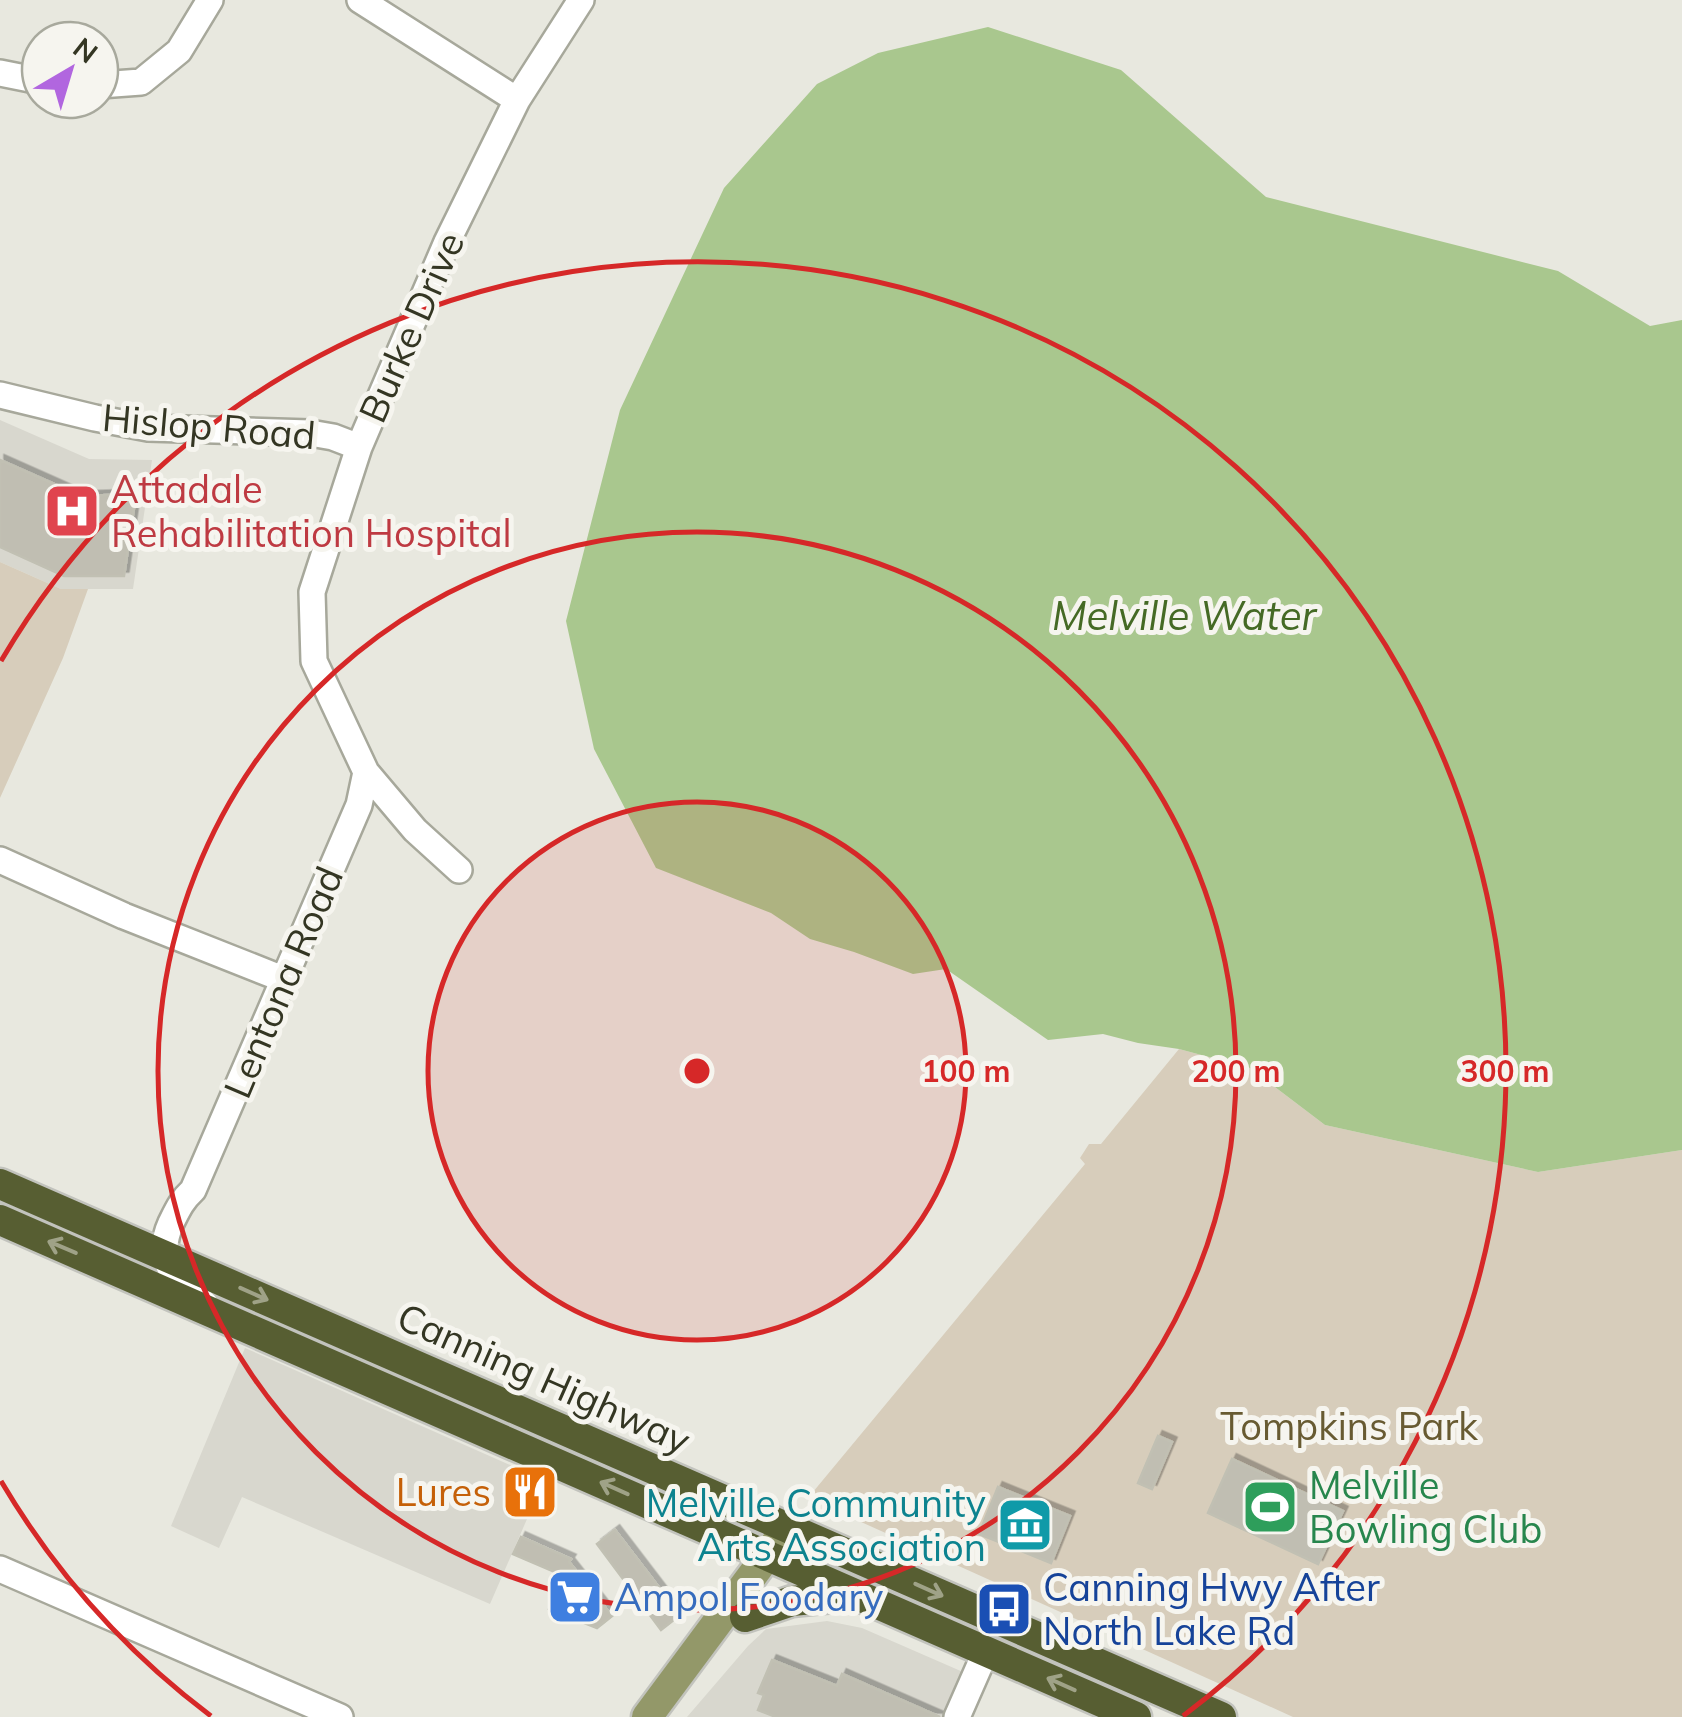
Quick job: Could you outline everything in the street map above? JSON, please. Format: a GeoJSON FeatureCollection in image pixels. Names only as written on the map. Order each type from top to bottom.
{"type":"FeatureCollection","features":[{"type":"Feature","properties":{"kind":"highway","name":"Canning Highway"},"geometry":{"type":"LineString","coordinates":[[0,1184],[1221,1717]]}},
{"type":"Feature","properties":{"kind":"highway","name":"Canning Highway"},"geometry":{"type":"LineString","coordinates":[[0,1220],[1136,1717]]}},
{"type":"Feature","properties":{"kind":"highway"},"geometry":{"type":"LineString","coordinates":[[745,1617],[792,1601],[856,1594]]}},
{"type":"Feature","properties":{"kind":"main road"},"geometry":{"type":"LineString","coordinates":[[647,1717],[798,1532]]}},
{"type":"Feature","properties":{"kind":"main road"},"geometry":{"type":"LineString","coordinates":[[664,1717],[745,1617],[776,1560]]}},
{"type":"Feature","properties":{"kind":"street"},"geometry":{"type":"LineString","coordinates":[[120,84],[141,82],[179,51],[210,0]]}},
{"type":"Feature","properties":{"kind":"street"},"geometry":{"type":"LineString","coordinates":[[360,0],[518,100]]}},
{"type":"Feature","properties":{"kind":"street","name":"Burke Drive"},"geometry":{"type":"LineString","coordinates":[[459,870],[415,830],[366,772],[314,660],[312,592],[359,446],[447,242],[518,100],[581,0]]}},
{"type":"Feature","properties":{"kind":"street","name":"Hislop Road"},"geometry":{"type":"LineString","coordinates":[[0,395],[148,428],[310,433],[359,446]]}},
{"type":"Feature","properties":{"kind":"street","name":"Lentona Road"},"geometry":{"type":"LineString","coordinates":[[164,1255],[179,1248],[195,1206],[194,1190],[360,805],[366,772]]}},
{"type":"Feature","properties":{"kind":"street"},"geometry":{"type":"LineString","coordinates":[[0,860],[124,916],[282,979]]}},
{"type":"Feature","properties":{"kind":"street"},"geometry":{"type":"LineString","coordinates":[[119,1272],[164,1255],[174,1275],[216,1314]]}},
{"type":"Feature","properties":{"kind":"street"},"geometry":{"type":"LineString","coordinates":[[0,1569],[340,1717]]}},
{"type":"Feature","properties":{"kind":"street"},"geometry":{"type":"LineString","coordinates":[[957,1717],[986,1651]]}},
{"type":"Feature","properties":{"kind":"shaded area","name":"Attadale Rehabilitation Hospital"},"geometry":{"type":"Polygon","coordinates":[[[0,420],[89,459],[152,460],[133,589],[61,589],[0,562],[0,420]]]}},
{"type":"Feature","properties":{"kind":"shaded area"},"geometry":{"type":"Polygon","coordinates":[[[245,1348],[544,1480],[490,1604],[242,1497],[219,1548],[171,1526],[245,1348]]]}},
{"type":"Feature","properties":{"kind":"shaded area"},"geometry":{"type":"Polygon","coordinates":[[[827,1621],[862,1628],[963,1672],[946,1717],[687,1717],[766,1629],[827,1621]]]}},
{"type":"Feature","properties":{"kind":"green space"},"geometry":{"type":"Polygon","coordinates":[[[0,562],[61,589],[88,589],[63,658],[0,798],[0,562]]]}},
{"type":"Feature","properties":{"kind":"green space","name":"Tompkins Park"},"geometry":{"type":"Polygon","coordinates":[[[1179,1049],[1250,1068],[1325,1125],[1538,1172],[1682,1150],[1682,1717],[1293,1717],[808,1498],[1085,1164],[1080,1158],[1089,1144],[1101,1144],[1179,1049]]]}},
{"type":"Feature","properties":{"kind":"water","name":"Melville Water"},"geometry":{"type":"Polygon","coordinates":[[[988,27],[1121,70],[1266,197],[1558,271],[1650,326],[1682,320],[1682,1150],[1538,1172],[1325,1125],[1250,1068],[1103,1034],[1048,1040],[946,969],[913,974],[810,939],[771,913],[656,868],[594,749],[566,621],[620,410],[724,188],[817,84],[878,53],[988,27]]]}},
{"type":"Feature","properties":{"kind":"building"},"geometry":{"type":"Polygon","coordinates":[[[0,460],[81,496],[136,494],[124,576],[64,576],[0,547],[0,460]]]}},
{"type":"Feature","properties":{"kind":"building"},"geometry":{"type":"Polygon","coordinates":[[[1158,1436],[1172,1442],[1152,1489],[1138,1483],[1158,1436]]]}},
{"type":"Feature","properties":{"kind":"building"},"geometry":{"type":"Polygon","coordinates":[[[1232,1459],[1343,1511],[1318,1564],[1208,1513],[1232,1459]]]}},
{"type":"Feature","properties":{"kind":"building","name":"Melville Community Arts Association"},"geometry":{"type":"Polygon","coordinates":[[[998,1487],[1070,1516],[1051,1563],[979,1534],[998,1487]]]}},
{"type":"Feature","properties":{"kind":"building"},"geometry":{"type":"Polygon","coordinates":[[[615,1530],[680,1615],[661,1630],[597,1544],[615,1530]]]}},
{"type":"Feature","properties":{"kind":"building","name":"Ampol Foodary"},"geometry":{"type":"Polygon","coordinates":[[[521,1537],[571,1559],[569,1562],[612,1616],[597,1628],[549,1609],[562,1575],[513,1554],[521,1537]]]}},
{"type":"Feature","properties":{"kind":"building"},"geometry":{"type":"Polygon","coordinates":[[[772,1660],[837,1686],[842,1674],[940,1717],[776,1717],[758,1710],[764,1695],[758,1693],[772,1660]]]}},
{"type":"Feature","properties":{"kind":"place","name":"Attadale Rehabilitation Hospital"},"geometry":{"type":"Point","coordinates":[72,511]}},
{"type":"Feature","properties":{"kind":"place","name":"Lures"},"geometry":{"type":"Point","coordinates":[530,1492]}},
{"type":"Feature","properties":{"kind":"place","name":"Melville Bowling Club"},"geometry":{"type":"Point","coordinates":[1270,1507]}},
{"type":"Feature","properties":{"kind":"place","name":"Melville Community Arts Association"},"geometry":{"type":"Point","coordinates":[1025,1525]}},
{"type":"Feature","properties":{"kind":"place","name":"Ampol Foodary"},"geometry":{"type":"Point","coordinates":[575,1597]}},
{"type":"Feature","properties":{"kind":"place","name":"Canning Hwy After North Lake Rd"},"geometry":{"type":"Point","coordinates":[1004,1609]}}]}
